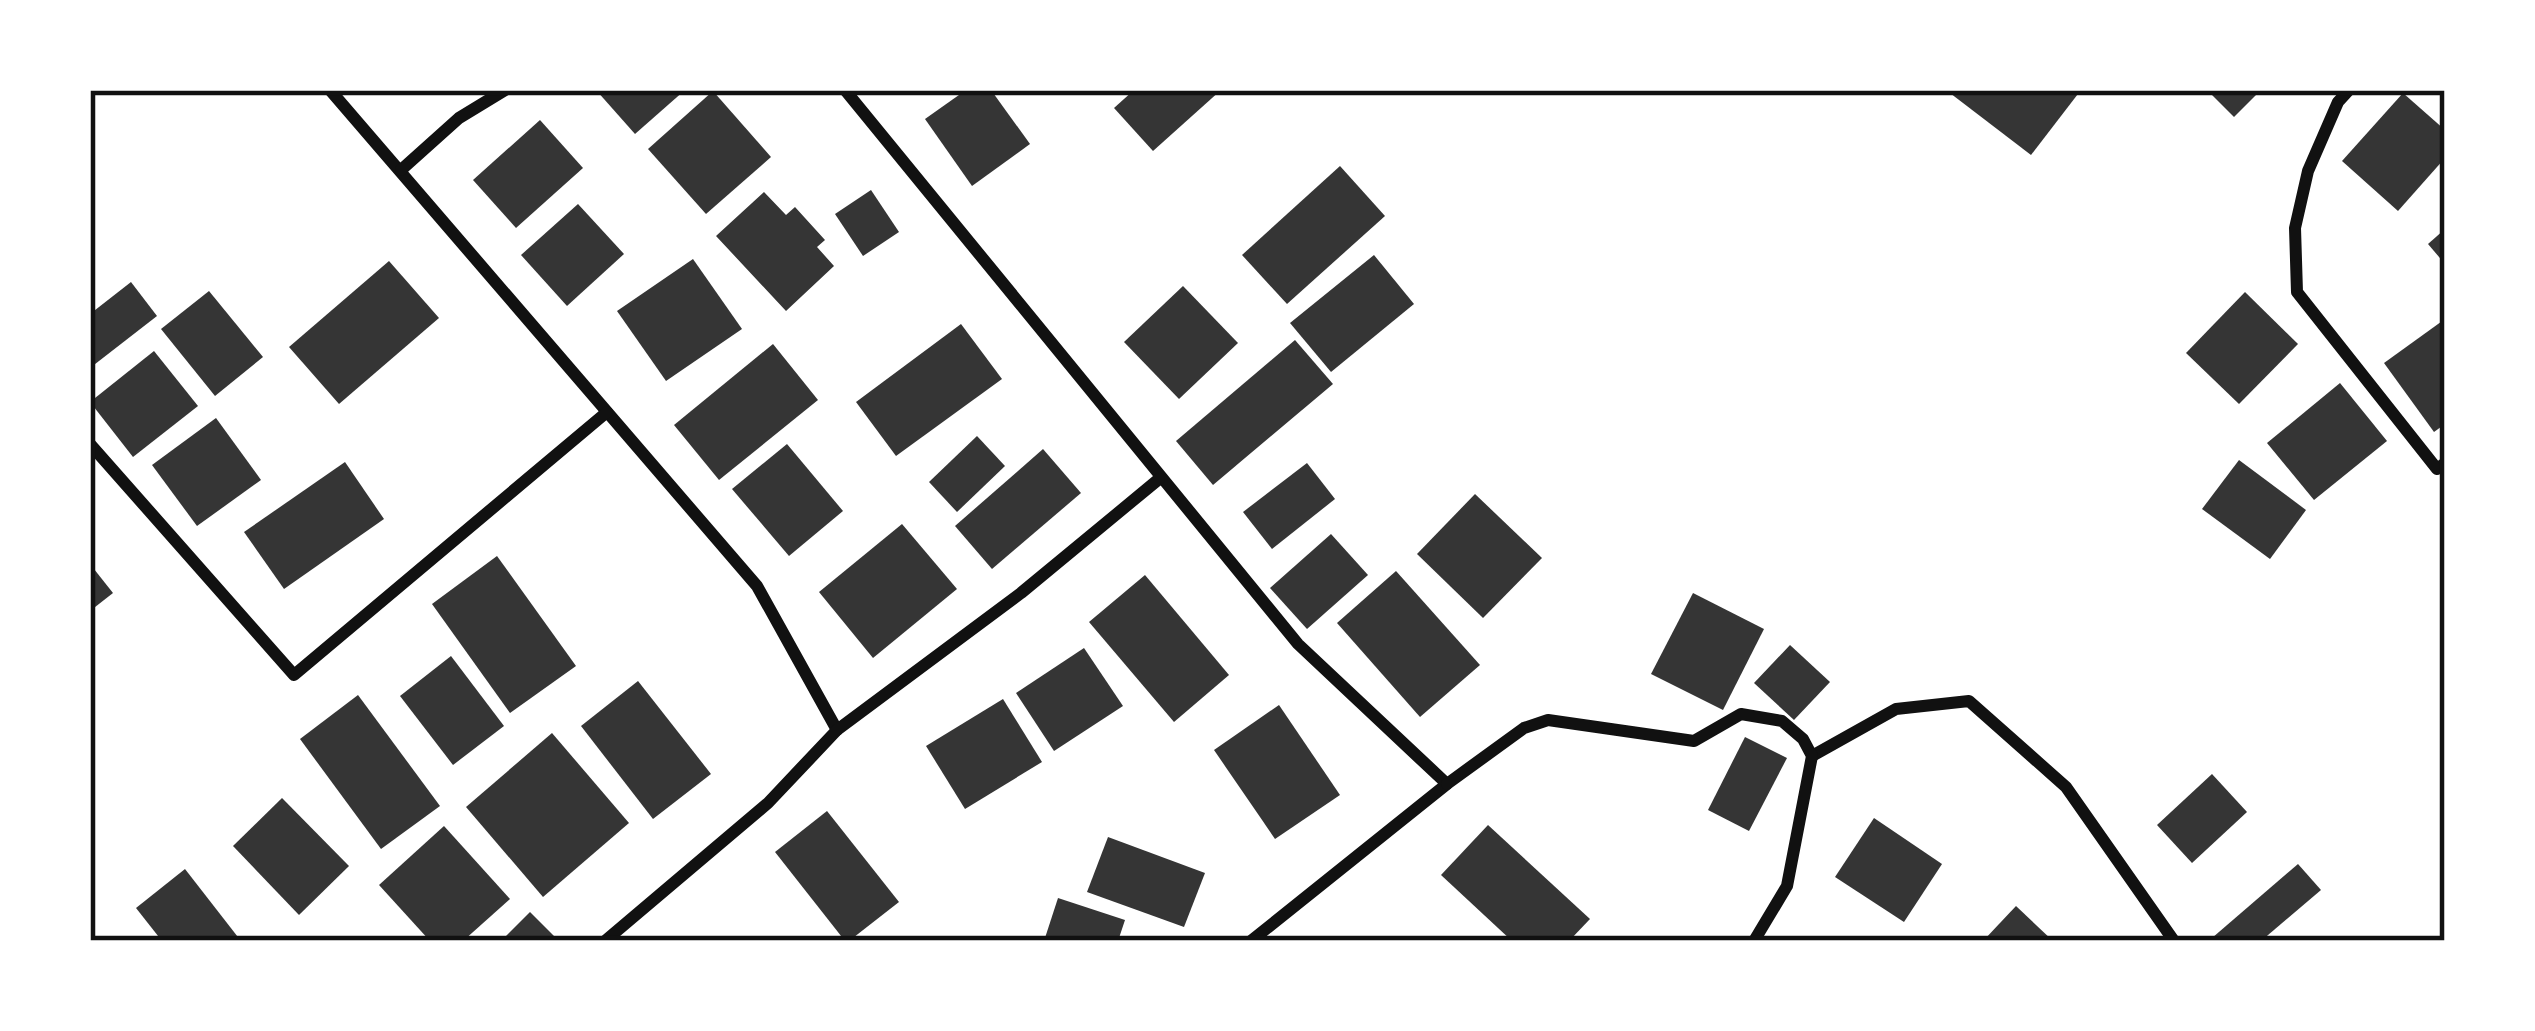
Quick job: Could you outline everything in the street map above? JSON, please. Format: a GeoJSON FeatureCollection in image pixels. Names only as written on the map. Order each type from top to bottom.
{"type":"FeatureCollection","features":[{"type":"Feature","properties":{"kind":"street"},"geometry":{"type":"LineString","coordinates":[[330,90],[757,586],[837,730]]}},
{"type":"Feature","properties":{"kind":"street"},"geometry":{"type":"LineString","coordinates":[[401,170],[459,118],[505,90]]}},
{"type":"Feature","properties":{"kind":"street"},"geometry":{"type":"LineString","coordinates":[[844,90],[1298,644],[1447,784]]}},
{"type":"Feature","properties":{"kind":"street"},"geometry":{"type":"LineString","coordinates":[[2349,90],[2338,102],[2308,171],[2295,228],[2297,292],[2437,469],[2445,463]]}},
{"type":"Feature","properties":{"kind":"street"},"geometry":{"type":"LineString","coordinates":[[90,444],[294,675],[607,412]]}},
{"type":"Feature","properties":{"kind":"street"},"geometry":{"type":"LineString","coordinates":[[604,941],[769,802],[837,730],[1022,593],[1159,479]]}},
{"type":"Feature","properties":{"kind":"street"},"geometry":{"type":"LineString","coordinates":[[1811,756],[1896,709],[1969,701],[2066,787],[2174,941]]}},
{"type":"Feature","properties":{"kind":"street"},"geometry":{"type":"LineString","coordinates":[[1251,941],[1524,728],[1548,720],[1694,741],[1741,714],[1783,721],[1803,739],[1811,756],[1787,886],[1754,941]]}},
{"type":"Feature","properties":{"kind":"building"},"geometry":{"type":"Polygon","coordinates":[[[596,90],[685,90],[635,134],[596,90]]]}},
{"type":"Feature","properties":{"kind":"building"},"geometry":{"type":"Polygon","coordinates":[[[966,90],[991,90],[1030,144],[972,186],[925,119],[966,90]]]}},
{"type":"Feature","properties":{"kind":"building"},"geometry":{"type":"Polygon","coordinates":[[[1134,90],[1221,90],[1153,151],[1114,108],[1134,90]]]}},
{"type":"Feature","properties":{"kind":"building"},"geometry":{"type":"Polygon","coordinates":[[[1946,90],[2081,90],[2031,155],[1946,90]]]}},
{"type":"Feature","properties":{"kind":"building"},"geometry":{"type":"Polygon","coordinates":[[[2207,90],[2261,90],[2234,117],[2207,90]]]}},
{"type":"Feature","properties":{"kind":"building"},"geometry":{"type":"Polygon","coordinates":[[[713,91],[771,157],[706,214],[648,149],[713,91]]]}},
{"type":"Feature","properties":{"kind":"building"},"geometry":{"type":"Polygon","coordinates":[[[2403,93],[2445,130],[2445,158],[2398,211],[2342,161],[2403,93]]]}},
{"type":"Feature","properties":{"kind":"building"},"geometry":{"type":"Polygon","coordinates":[[[540,120],[583,168],[516,228],[473,180],[540,120]]]}},
{"type":"Feature","properties":{"kind":"building"},"geometry":{"type":"Polygon","coordinates":[[[1340,166],[1385,216],[1287,304],[1242,255],[1340,166]]]}},
{"type":"Feature","properties":{"kind":"building"},"geometry":{"type":"Polygon","coordinates":[[[871,190],[899,232],[863,256],[835,214],[871,190]]]}},
{"type":"Feature","properties":{"kind":"building"},"geometry":{"type":"Polygon","coordinates":[[[764,192],[786,215],[795,207],[825,240],[817,247],[834,266],[786,311],[716,236],[764,192]]]}},
{"type":"Feature","properties":{"kind":"building"},"geometry":{"type":"Polygon","coordinates":[[[578,204],[624,254],[567,306],[521,255],[578,204]]]}},
{"type":"Feature","properties":{"kind":"building"},"geometry":{"type":"Polygon","coordinates":[[[2445,229],[2445,264],[2428,244],[2445,229]]]}},
{"type":"Feature","properties":{"kind":"building"},"geometry":{"type":"Polygon","coordinates":[[[1374,255],[1414,304],[1331,372],[1290,323],[1374,255]]]}},
{"type":"Feature","properties":{"kind":"building"},"geometry":{"type":"Polygon","coordinates":[[[693,259],[742,329],[666,381],[617,311],[693,259]]]}},
{"type":"Feature","properties":{"kind":"building"},"geometry":{"type":"Polygon","coordinates":[[[389,261],[439,318],[339,404],[289,347],[389,261]]]}},
{"type":"Feature","properties":{"kind":"building"},"geometry":{"type":"Polygon","coordinates":[[[131,282],[157,316],[90,368],[90,314],[131,282]]]}},
{"type":"Feature","properties":{"kind":"building"},"geometry":{"type":"Polygon","coordinates":[[[1183,286],[1238,343],[1179,399],[1124,342],[1183,286]]]}},
{"type":"Feature","properties":{"kind":"building"},"geometry":{"type":"Polygon","coordinates":[[[209,291],[263,357],[215,396],[161,329],[209,291]]]}},
{"type":"Feature","properties":{"kind":"building"},"geometry":{"type":"Polygon","coordinates":[[[2245,292],[2298,344],[2239,404],[2186,353],[2245,292]]]}},
{"type":"Feature","properties":{"kind":"building"},"geometry":{"type":"Polygon","coordinates":[[[2445,319],[2445,424],[2434,432],[2384,363],[2445,319]]]}},
{"type":"Feature","properties":{"kind":"building"},"geometry":{"type":"Polygon","coordinates":[[[961,324],[1002,379],[896,456],[856,402],[961,324]]]}},
{"type":"Feature","properties":{"kind":"building"},"geometry":{"type":"Polygon","coordinates":[[[1295,340],[1333,384],[1213,485],[1176,441],[1295,340]]]}},
{"type":"Feature","properties":{"kind":"building"},"geometry":{"type":"Polygon","coordinates":[[[773,344],[818,400],[719,480],[674,425],[773,344]]]}},
{"type":"Feature","properties":{"kind":"building"},"geometry":{"type":"Polygon","coordinates":[[[154,351],[198,406],[133,457],[90,402],[154,351]]]}},
{"type":"Feature","properties":{"kind":"building"},"geometry":{"type":"Polygon","coordinates":[[[2340,383],[2387,441],[2314,500],[2267,443],[2340,383]]]}},
{"type":"Feature","properties":{"kind":"building"},"geometry":{"type":"Polygon","coordinates":[[[216,418],[261,480],[197,526],[152,465],[216,418]]]}},
{"type":"Feature","properties":{"kind":"building"},"geometry":{"type":"Polygon","coordinates":[[[977,436],[1005,466],[957,512],[929,482],[977,436]]]}},
{"type":"Feature","properties":{"kind":"building"},"geometry":{"type":"Polygon","coordinates":[[[787,444],[843,511],[789,556],[732,489],[787,444]]]}},
{"type":"Feature","properties":{"kind":"building"},"geometry":{"type":"Polygon","coordinates":[[[1043,449],[1081,493],[992,569],[955,526],[1043,449]]]}},
{"type":"Feature","properties":{"kind":"building"},"geometry":{"type":"Polygon","coordinates":[[[2239,460],[2306,510],[2270,559],[2202,509],[2239,460]]]}},
{"type":"Feature","properties":{"kind":"building"},"geometry":{"type":"Polygon","coordinates":[[[345,462],[384,519],[284,589],[244,532],[345,462]]]}},
{"type":"Feature","properties":{"kind":"building"},"geometry":{"type":"Polygon","coordinates":[[[1307,463],[1335,499],[1272,549],[1243,512],[1307,463]]]}},
{"type":"Feature","properties":{"kind":"building"},"geometry":{"type":"Polygon","coordinates":[[[1475,494],[1542,558],[1483,618],[1417,554],[1475,494]]]}},
{"type":"Feature","properties":{"kind":"building"},"geometry":{"type":"Polygon","coordinates":[[[902,524],[957,589],[873,658],[819,592],[902,524]]]}},
{"type":"Feature","properties":{"kind":"building"},"geometry":{"type":"Polygon","coordinates":[[[1331,534],[1368,575],[1307,629],[1270,588],[1331,534]]]}},
{"type":"Feature","properties":{"kind":"building"},"geometry":{"type":"Polygon","coordinates":[[[497,556],[576,666],[510,713],[432,604],[497,556]]]}},
{"type":"Feature","properties":{"kind":"building"},"geometry":{"type":"Polygon","coordinates":[[[90,564],[113,593],[90,611],[90,564]]]}},
{"type":"Feature","properties":{"kind":"building"},"geometry":{"type":"Polygon","coordinates":[[[1396,571],[1480,665],[1420,717],[1337,623],[1396,571]]]}},
{"type":"Feature","properties":{"kind":"building"},"geometry":{"type":"Polygon","coordinates":[[[1145,575],[1229,675],[1174,722],[1089,622],[1145,575]]]}},
{"type":"Feature","properties":{"kind":"building"},"geometry":{"type":"Polygon","coordinates":[[[1693,593],[1764,629],[1723,710],[1651,674],[1693,593]]]}},
{"type":"Feature","properties":{"kind":"building"},"geometry":{"type":"Polygon","coordinates":[[[1790,645],[1830,682],[1794,720],[1754,683],[1790,645]]]}},
{"type":"Feature","properties":{"kind":"building"},"geometry":{"type":"Polygon","coordinates":[[[1084,648],[1123,706],[1054,751],[1016,693],[1084,648]]]}},
{"type":"Feature","properties":{"kind":"building"},"geometry":{"type":"Polygon","coordinates":[[[451,656],[504,726],[453,765],[400,696],[451,656]]]}},
{"type":"Feature","properties":{"kind":"building"},"geometry":{"type":"Polygon","coordinates":[[[638,681],[711,774],[653,819],[581,726],[638,681]]]}},
{"type":"Feature","properties":{"kind":"building"},"geometry":{"type":"Polygon","coordinates":[[[358,695],[440,806],[381,849],[300,739],[358,695]]]}},
{"type":"Feature","properties":{"kind":"building"},"geometry":{"type":"Polygon","coordinates":[[[1003,699],[1042,762],[965,809],[926,746],[1003,699]]]}},
{"type":"Feature","properties":{"kind":"building"},"geometry":{"type":"Polygon","coordinates":[[[1279,705],[1340,795],[1275,839],[1214,750],[1279,705]]]}},
{"type":"Feature","properties":{"kind":"building"},"geometry":{"type":"Polygon","coordinates":[[[552,733],[629,823],[543,897],[466,807],[552,733]]]}},
{"type":"Feature","properties":{"kind":"building"},"geometry":{"type":"Polygon","coordinates":[[[1745,737],[1787,758],[1749,831],[1708,810],[1745,737]]]}},
{"type":"Feature","properties":{"kind":"building"},"geometry":{"type":"Polygon","coordinates":[[[2212,774],[2247,812],[2192,863],[2157,825],[2212,774]]]}},
{"type":"Feature","properties":{"kind":"building"},"geometry":{"type":"Polygon","coordinates":[[[282,798],[349,866],[299,915],[233,846],[282,798]]]}},
{"type":"Feature","properties":{"kind":"building"},"geometry":{"type":"Polygon","coordinates":[[[827,811],[899,902],[849,941],[775,852],[827,811]]]}},
{"type":"Feature","properties":{"kind":"building"},"geometry":{"type":"Polygon","coordinates":[[[1874,818],[1942,864],[1904,922],[1835,877],[1874,818]]]}},
{"type":"Feature","properties":{"kind":"building"},"geometry":{"type":"Polygon","coordinates":[[[1488,825],[1590,919],[1569,941],[1512,941],[1441,875],[1488,825]]]}},
{"type":"Feature","properties":{"kind":"building"},"geometry":{"type":"Polygon","coordinates":[[[444,826],[510,899],[463,941],[430,941],[379,885],[444,826]]]}},
{"type":"Feature","properties":{"kind":"building"},"geometry":{"type":"Polygon","coordinates":[[[1108,837],[1205,873],[1184,927],[1087,892],[1108,837]]]}},
{"type":"Feature","properties":{"kind":"building"},"geometry":{"type":"Polygon","coordinates":[[[2298,864],[2321,890],[2261,941],[2212,938],[2298,864]]]}},
{"type":"Feature","properties":{"kind":"building"},"geometry":{"type":"Polygon","coordinates":[[[185,869],[241,941],[162,941],[136,908],[185,869]]]}},
{"type":"Feature","properties":{"kind":"building"},"geometry":{"type":"Polygon","coordinates":[[[1058,898],[1125,920],[1118,941],[1044,941],[1058,898]]]}},
{"type":"Feature","properties":{"kind":"building"},"geometry":{"type":"Polygon","coordinates":[[[2016,906],[2053,941],[1983,941],[2016,906]]]}},
{"type":"Feature","properties":{"kind":"building"},"geometry":{"type":"Polygon","coordinates":[[[530,912],[559,941],[501,941],[530,912]]]}}]}
